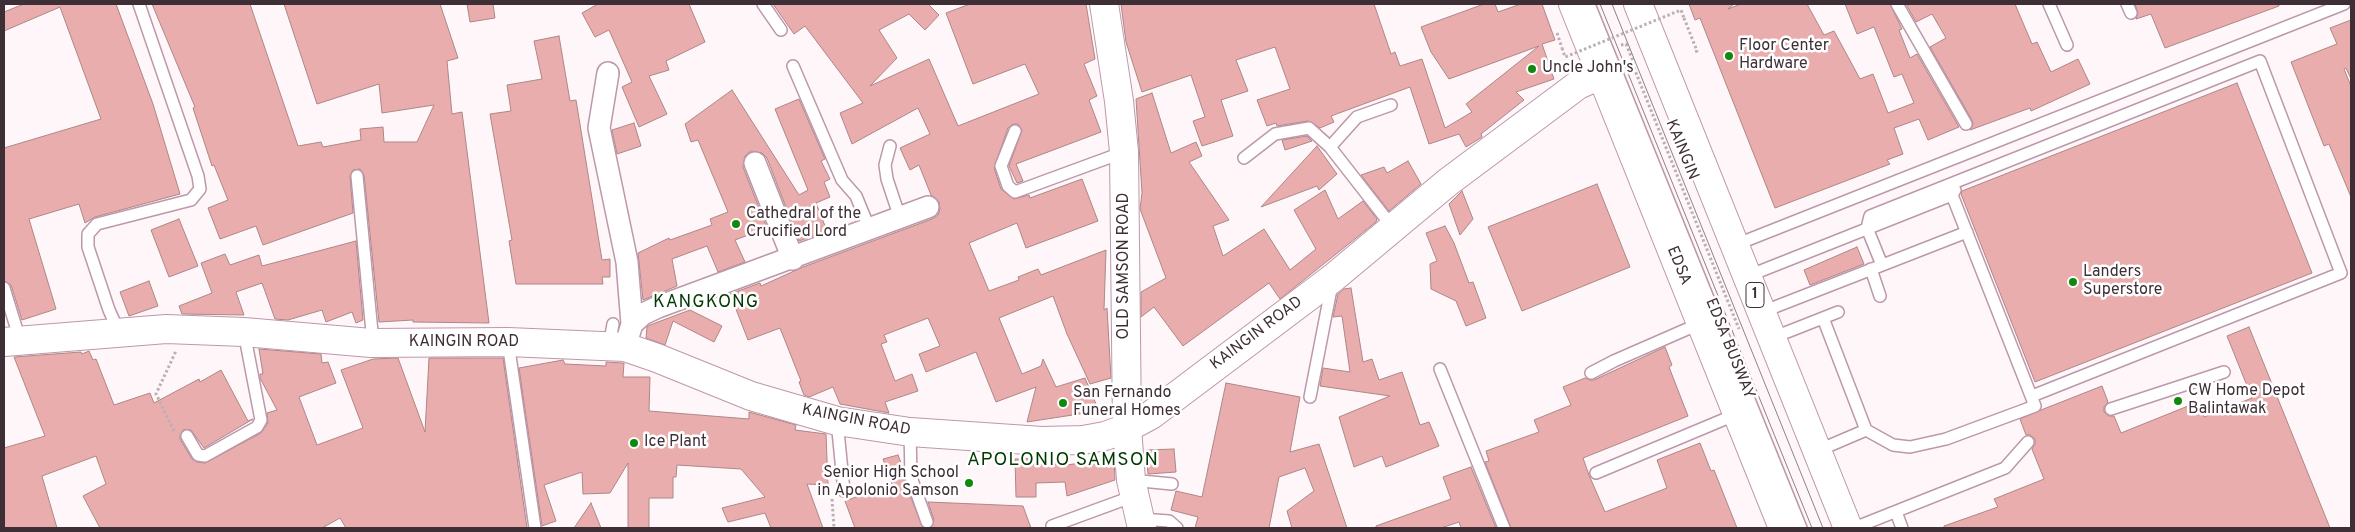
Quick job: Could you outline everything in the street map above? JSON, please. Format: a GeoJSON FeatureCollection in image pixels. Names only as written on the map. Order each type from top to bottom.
{"type":"FeatureCollection","features":[{"type":"Feature","properties":{"kind":"main road","name":"OLD SAMSON ROAD"},"geometry":{"type":"LineString","coordinates":[[1104,4],[1119,101],[1124,152],[1127,428],[1136,506]]}},
{"type":"Feature","properties":{"kind":"main road","name":"EDSA"},"geometry":{"type":"LineString","coordinates":[[1572,4],[1783,528]]}},
{"type":"Feature","properties":{"kind":"main road","name":"1"},"geometry":{"type":"LineString","coordinates":[[1638,4],[1848,528]]}},
{"type":"Feature","properties":{"kind":"main road","name":"KAINGIN ROAD"},"geometry":{"type":"LineString","coordinates":[[12,341],[119,332],[185,329],[371,343],[508,342],[620,335],[751,396],[837,421],[910,432],[1042,442],[1082,440],[1105,436],[1127,428],[1151,415],[1333,278],[1448,182],[1578,85],[1601,75]]}},
{"type":"Feature","properties":{"kind":"street"},"geometry":{"type":"LineString","coordinates":[[608,73],[599,128],[627,262],[620,335]]}},
{"type":"Feature","properties":{"kind":"street"},"geometry":{"type":"LineString","coordinates":[[755,163],[793,258]]}},
{"type":"Feature","properties":{"kind":"street"},"geometry":{"type":"LineString","coordinates":[[620,335],[643,314],[658,307],[928,207]]}},
{"type":"Feature","properties":{"kind":"lane"},"geometry":{"type":"LineString","coordinates":[[119,332],[109,310],[88,247],[88,234],[98,224],[191,200],[200,189],[198,176],[139,4]]}},
{"type":"Feature","properties":{"kind":"lane"},"geometry":{"type":"LineString","coordinates":[[763,4],[781,30]]}},
{"type":"Feature","properties":{"kind":"lane","name":"EDSA BUSWAY"},"geometry":{"type":"LineString","coordinates":[[1589,4],[1801,528]]}},
{"type":"Feature","properties":{"kind":"lane"},"geometry":{"type":"LineString","coordinates":[[1627,4],[1839,528]]}},
{"type":"Feature","properties":{"kind":"lane"},"geometry":{"type":"LineString","coordinates":[[1897,4],[1966,124]]}},
{"type":"Feature","properties":{"kind":"lane"},"geometry":{"type":"LineString","coordinates":[[2049,4],[2067,45]]}},
{"type":"Feature","properties":{"kind":"lane"},"geometry":{"type":"LineString","coordinates":[[1735,245],[2344,4]]}},
{"type":"Feature","properties":{"kind":"lane"},"geometry":{"type":"LineString","coordinates":[[1880,296],[1876,267],[1867,228],[1870,216],[2260,61],[2341,273],[2032,396]]}},
{"type":"Feature","properties":{"kind":"lane"},"geometry":{"type":"LineString","coordinates":[[792,66],[842,180],[856,196],[870,230]]}},
{"type":"Feature","properties":{"kind":"lane"},"geometry":{"type":"LineString","coordinates":[[1330,146],[1358,116],[1391,105]]}},
{"type":"Feature","properties":{"kind":"lane"},"geometry":{"type":"LineString","coordinates":[[1244,158],[1276,134],[1309,128],[1330,146],[1394,229]]}},
{"type":"Feature","properties":{"kind":"lane"},"geometry":{"type":"LineString","coordinates":[[1015,131],[1001,166],[1008,186],[1015,192],[1124,152]]}},
{"type":"Feature","properties":{"kind":"lane"},"geometry":{"type":"LineString","coordinates":[[890,146],[885,165],[890,191],[900,218]]}},
{"type":"Feature","properties":{"kind":"lane"},"geometry":{"type":"LineString","coordinates":[[357,176],[372,332],[371,343]]}},
{"type":"Feature","properties":{"kind":"lane"},"geometry":{"type":"LineString","coordinates":[[1748,276],[1952,195],[1962,180]]}},
{"type":"Feature","properties":{"kind":"lane"},"geometry":{"type":"LineString","coordinates":[[1823,318],[1866,430],[1893,445],[1901,448],[1946,440],[2036,406],[1952,195]]}},
{"type":"Feature","properties":{"kind":"lane"},"geometry":{"type":"LineString","coordinates":[[1762,312],[1967,232]]}},
{"type":"Feature","properties":{"kind":"lane"},"geometry":{"type":"LineString","coordinates":[[1310,397],[1333,278]]}},
{"type":"Feature","properties":{"kind":"lane"},"geometry":{"type":"LineString","coordinates":[[4,288],[12,341]]}},
{"type":"Feature","properties":{"kind":"lane"},"geometry":{"type":"LineString","coordinates":[[1772,338],[1838,312]]}},
{"type":"Feature","properties":{"kind":"lane"},"geometry":{"type":"LineString","coordinates":[[1591,373],[1701,323]]}},
{"type":"Feature","properties":{"kind":"lane"},"geometry":{"type":"LineString","coordinates":[[182,437],[198,455],[205,456],[257,427],[261,420],[244,332]]}},
{"type":"Feature","properties":{"kind":"lane"},"geometry":{"type":"LineString","coordinates":[[508,342],[535,528]]}},
{"type":"Feature","properties":{"kind":"lane"},"geometry":{"type":"LineString","coordinates":[[1440,369],[1504,528]]}},
{"type":"Feature","properties":{"kind":"lane"},"geometry":{"type":"LineString","coordinates":[[2111,409],[2224,372]]}},
{"type":"Feature","properties":{"kind":"lane"},"geometry":{"type":"LineString","coordinates":[[1596,473],[1737,414]]}},
{"type":"Feature","properties":{"kind":"lane"},"geometry":{"type":"LineString","coordinates":[[837,421],[844,491]]}},
{"type":"Feature","properties":{"kind":"lane"},"geometry":{"type":"LineString","coordinates":[[1817,450],[1866,430]]}},
{"type":"Feature","properties":{"kind":"lane"},"geometry":{"type":"LineString","coordinates":[[910,432],[911,477],[928,522]]}},
{"type":"Feature","properties":{"kind":"lane"},"geometry":{"type":"LineString","coordinates":[[1854,528],[2005,468],[2028,442]]}},
{"type":"Feature","properties":{"kind":"lane"},"geometry":{"type":"LineString","coordinates":[[1052,526],[1136,506],[1172,484]]}},
{"type":"Feature","properties":{"kind":"lane"},"geometry":{"type":"LineString","coordinates":[[1136,506],[1169,520],[1177,528]]}},
{"type":"Feature","properties":{"kind":"lane"},"geometry":{"type":"LineString","coordinates":[[1896,512],[1902,528]]}},
{"type":"Feature","properties":{"kind":"path"},"geometry":{"type":"LineString","coordinates":[[1557,33],[1565,56],[1681,10],[1696,52]]}},
{"type":"Feature","properties":{"kind":"path"},"geometry":{"type":"LineString","coordinates":[[1621,44],[1621,46],[1626,44],[1637,75]]}},
{"type":"Feature","properties":{"kind":"path"},"geometry":{"type":"LineString","coordinates":[[1632,63],[1637,75]]}},
{"type":"Feature","properties":{"kind":"path","name":"KAINGIN"},"geometry":{"type":"LineString","coordinates":[[1637,75],[1739,329]]}},
{"type":"Feature","properties":{"kind":"path"},"geometry":{"type":"LineString","coordinates":[[182,437],[156,394],[185,329]]}},
{"type":"Feature","properties":{"kind":"building"},"geometry":{"type":"Polygon","coordinates":[[[24,4],[116,4],[153,104],[180,194],[95,217],[85,223],[79,204],[29,219],[56,309],[22,320],[11,285],[4,281],[4,148],[101,119],[60,7],[4,31],[4,12],[24,4]]]}},
{"type":"Feature","properties":{"kind":"building"},"geometry":{"type":"Polygon","coordinates":[[[152,4],[250,4],[298,146],[321,142],[323,147],[361,140],[360,129],[383,127],[384,142],[417,142],[434,105],[382,113],[379,84],[317,104],[284,4],[440,4],[458,58],[447,61],[452,114],[462,112],[489,323],[413,322],[413,320],[379,322],[364,175],[360,169],[353,170],[350,176],[353,213],[263,245],[256,226],[220,239],[208,208],[228,200],[214,165],[212,166],[193,108],[195,107],[152,4]]]}},
{"type":"Feature","properties":{"kind":"building"},"geometry":{"type":"Polygon","coordinates":[[[467,4],[493,4],[495,18],[470,22],[467,4]]]}},
{"type":"Feature","properties":{"kind":"building"},"geometry":{"type":"Polygon","coordinates":[[[598,4],[689,4],[705,42],[666,61],[669,70],[649,76],[667,114],[639,127],[622,87],[632,82],[609,30],[595,37],[582,13],[598,4]]]}},
{"type":"Feature","properties":{"kind":"building"},"geometry":{"type":"Polygon","coordinates":[[[773,4],[928,4],[939,15],[925,30],[909,14],[879,30],[897,58],[870,86],[929,59],[958,126],[1039,94],[1025,64],[973,84],[946,13],[970,4],[1086,4],[1095,59],[1084,64],[1097,96],[1089,100],[1101,132],[1016,164],[1023,181],[1017,183],[1009,166],[1022,130],[1018,124],[1013,124],[1008,128],[994,168],[1001,189],[1014,199],[1029,195],[1030,198],[1082,179],[1098,221],[1026,248],[1017,223],[969,243],[989,291],[1019,280],[1018,277],[1038,269],[1041,275],[1106,250],[1104,310],[1107,308],[1111,378],[1090,384],[1067,334],[1053,296],[999,318],[1022,374],[1041,366],[1043,359],[1056,387],[1085,378],[1099,411],[1027,422],[1036,387],[996,402],[976,352],[926,372],[919,354],[940,346],[928,318],[884,335],[887,342],[881,344],[895,381],[912,374],[918,391],[885,402],[889,413],[840,404],[833,387],[809,397],[804,395],[799,382],[801,381],[780,328],[748,340],[730,294],[760,283],[761,286],[803,267],[932,219],[938,215],[940,209],[939,202],[931,195],[919,165],[910,170],[900,148],[930,134],[918,108],[852,144],[840,113],[863,103],[805,26],[794,34],[773,4]]]}},
{"type":"Feature","properties":{"kind":"building"},"geometry":{"type":"Polygon","coordinates":[[[1121,4],[1374,4],[1391,54],[1395,52],[1400,66],[1422,59],[1445,128],[1472,112],[1466,104],[1539,46],[1449,79],[1431,52],[1421,27],[1484,4],[1495,4],[1498,12],[1521,4],[1542,4],[1555,40],[1542,44],[1554,79],[1516,92],[1524,100],[1481,134],[1482,137],[1466,147],[1459,134],[1429,144],[1410,87],[1331,116],[1334,122],[1320,128],[1308,121],[1277,126],[1276,123],[1267,126],[1257,100],[1290,89],[1275,47],[1236,60],[1248,91],[1221,100],[1233,136],[1202,146],[1193,121],[1205,117],[1191,75],[1142,92],[1126,42],[1121,4]]]}},
{"type":"Feature","properties":{"kind":"building"},"geometry":{"type":"Polygon","coordinates":[[[1689,4],[1734,4],[1728,9],[1741,4],[1807,4],[1824,35],[1834,31],[1860,79],[1873,74],[1888,113],[1914,103],[1902,74],[1894,77],[1874,27],[1857,34],[1845,4],[1890,4],[1902,29],[1899,30],[1910,58],[1917,54],[1959,127],[1928,140],[1919,119],[1894,128],[1903,154],[1887,160],[1890,164],[1775,208],[1700,18],[1695,20],[1689,4]]]}},
{"type":"Feature","properties":{"kind":"building"},"geometry":{"type":"Polygon","coordinates":[[[1906,4],[2015,4],[2032,44],[2037,42],[2051,72],[2078,59],[2090,84],[2031,111],[2030,108],[1970,130],[1973,124],[1972,120],[1930,47],[1946,38],[1932,14],[1916,22],[1906,4]]]}},
{"type":"Feature","properties":{"kind":"building"},"geometry":{"type":"Polygon","coordinates":[[[2135,4],[2279,4],[2279,6],[2165,48],[2151,14],[2136,19],[2138,13],[2135,4]]]}},
{"type":"Feature","properties":{"kind":"building"},"geometry":{"type":"Polygon","coordinates":[[[2351,20],[2351,79],[2346,68],[2344,69],[2351,86],[2351,197],[2329,144],[2324,146],[2291,62],[2337,44],[2330,28],[2351,20]]]}},
{"type":"Feature","properties":{"kind":"building"},"geometry":{"type":"Polygon","coordinates":[[[559,36],[570,101],[576,100],[602,260],[610,259],[610,277],[602,277],[603,284],[516,284],[509,241],[512,240],[490,114],[511,111],[507,85],[542,79],[534,41],[559,36]]]}},
{"type":"Feature","properties":{"kind":"building"},"geometry":{"type":"Polygon","coordinates":[[[2237,83],[2312,273],[2035,382],[1961,194],[1962,191],[2237,83]]]}},
{"type":"Feature","properties":{"kind":"building"},"geometry":{"type":"Polygon","coordinates":[[[732,90],[799,195],[808,190],[775,109],[799,99],[825,159],[821,161],[830,179],[824,182],[830,197],[816,203],[827,231],[799,241],[767,158],[762,153],[751,151],[745,156],[743,167],[767,228],[735,240],[745,262],[718,272],[707,246],[672,259],[677,286],[643,300],[638,253],[669,238],[670,240],[712,225],[710,219],[728,212],[698,140],[691,142],[685,124],[732,90]]]}},
{"type":"Feature","properties":{"kind":"building"},"geometry":{"type":"Polygon","coordinates":[[[1152,93],[1171,153],[1196,142],[1202,156],[1189,162],[1229,220],[1213,226],[1223,256],[1264,229],[1290,270],[1316,249],[1294,210],[1325,190],[1338,219],[1363,201],[1377,219],[1376,222],[1280,299],[1269,283],[1183,346],[1154,307],[1141,317],[1141,292],[1166,278],[1140,209],[1142,193],[1136,99],[1152,93]]]}},
{"type":"Feature","properties":{"kind":"building"},"geometry":{"type":"Polygon","coordinates":[[[634,123],[641,146],[617,154],[612,130],[634,123]]]}},
{"type":"Feature","properties":{"kind":"building"},"geometry":{"type":"Polygon","coordinates":[[[1307,136],[1312,141],[1285,150],[1282,140],[1307,136]]]}},
{"type":"Feature","properties":{"kind":"building"},"geometry":{"type":"Polygon","coordinates":[[[1317,146],[1337,174],[1319,190],[1317,186],[1261,207],[1317,146]]]}},
{"type":"Feature","properties":{"kind":"building"},"geometry":{"type":"Polygon","coordinates":[[[1408,161],[1421,184],[1389,211],[1361,175],[1384,167],[1387,173],[1408,161]]]}},
{"type":"Feature","properties":{"kind":"building"},"geometry":{"type":"Polygon","coordinates":[[[1597,184],[1630,267],[1522,311],[1488,227],[1597,184]]]}},
{"type":"Feature","properties":{"kind":"building"},"geometry":{"type":"Polygon","coordinates":[[[1462,191],[1473,219],[1460,235],[1449,204],[1462,191]]]}},
{"type":"Feature","properties":{"kind":"building"},"geometry":{"type":"Polygon","coordinates":[[[179,219],[198,266],[169,277],[151,230],[179,219]]]}},
{"type":"Feature","properties":{"kind":"building"},"geometry":{"type":"Polygon","coordinates":[[[1445,226],[1454,243],[1469,283],[1473,282],[1486,318],[1466,326],[1456,301],[1431,289],[1430,264],[1437,261],[1426,233],[1445,226]]]}},
{"type":"Feature","properties":{"kind":"building"},"geometry":{"type":"Polygon","coordinates":[[[356,241],[363,320],[356,323],[352,312],[326,322],[322,310],[288,320],[275,319],[262,283],[236,292],[244,315],[182,314],[179,306],[212,293],[201,263],[225,254],[230,265],[259,255],[262,266],[356,241]]]}},
{"type":"Feature","properties":{"kind":"building"},"geometry":{"type":"Polygon","coordinates":[[[1857,247],[1864,264],[1810,285],[1804,270],[1857,247]]]}},
{"type":"Feature","properties":{"kind":"building"},"geometry":{"type":"Polygon","coordinates":[[[149,281],[158,306],[129,316],[120,292],[149,281]]]}},
{"type":"Feature","properties":{"kind":"building"},"geometry":{"type":"Polygon","coordinates":[[[1351,288],[1363,362],[1372,359],[1379,380],[1402,372],[1420,425],[1429,422],[1439,446],[1386,467],[1382,456],[1354,467],[1339,417],[1390,396],[1320,386],[1323,368],[1350,372],[1342,316],[1333,317],[1338,294],[1344,289],[1351,288]]]}},
{"type":"Feature","properties":{"kind":"building"},"geometry":{"type":"Polygon","coordinates":[[[690,310],[722,326],[714,342],[673,321],[665,345],[646,338],[647,327],[650,325],[690,310]]]}},
{"type":"Feature","properties":{"kind":"building","name":"CW Home Depot Balintawak"},"geometry":{"type":"Polygon","coordinates":[[[2249,327],[2330,528],[1944,528],[1944,526],[1998,507],[1994,499],[2044,479],[2032,449],[2035,439],[2030,435],[2026,435],[2020,419],[2041,410],[2102,386],[2108,402],[2104,407],[2104,412],[2109,416],[2114,416],[2121,433],[2198,402],[2204,417],[2252,398],[2227,336],[2249,327]]]}},
{"type":"Feature","properties":{"kind":"building"},"geometry":{"type":"Polygon","coordinates":[[[1665,347],[1672,365],[1669,367],[1688,416],[1583,458],[1589,475],[1605,512],[1667,488],[1657,460],[1700,443],[1711,471],[1714,470],[1737,528],[1511,528],[1485,462],[1489,461],[1486,451],[1539,432],[1534,420],[1571,405],[1563,387],[1585,378],[1594,380],[1665,347]]]}},
{"type":"Feature","properties":{"kind":"building"},"geometry":{"type":"Polygon","coordinates":[[[259,349],[321,354],[322,363],[328,362],[336,383],[299,397],[317,445],[363,428],[341,370],[373,359],[398,358],[425,432],[429,358],[503,358],[527,528],[346,528],[340,518],[322,528],[100,528],[83,496],[106,484],[96,456],[42,476],[57,528],[4,528],[4,448],[45,436],[14,357],[81,352],[82,354],[89,351],[93,360],[96,359],[114,405],[150,393],[154,403],[199,379],[200,382],[221,370],[248,421],[253,419],[204,448],[191,430],[183,430],[180,439],[192,459],[205,463],[261,433],[268,423],[267,413],[277,410],[260,378],[260,374],[263,374],[259,349]]]}},
{"type":"Feature","properties":{"kind":"building"},"geometry":{"type":"Polygon","coordinates":[[[563,360],[565,364],[606,366],[606,362],[624,363],[623,377],[650,377],[649,411],[749,419],[749,412],[796,425],[795,430],[826,434],[828,485],[807,484],[823,528],[771,528],[765,513],[728,522],[722,508],[765,497],[741,469],[677,465],[676,477],[673,477],[673,498],[649,498],[649,528],[628,528],[628,463],[610,493],[583,494],[582,472],[544,485],[556,521],[542,526],[519,368],[563,360]]]}},
{"type":"Feature","properties":{"kind":"building"},"geometry":{"type":"Polygon","coordinates":[[[1226,383],[1300,397],[1290,452],[1319,444],[1347,528],[1292,528],[1287,511],[1314,491],[1305,468],[1279,477],[1269,528],[1195,528],[1198,517],[1171,510],[1176,491],[1202,497],[1226,383]]]}},
{"type":"Feature","properties":{"kind":"building"},"geometry":{"type":"Polygon","coordinates":[[[1174,449],[1176,472],[1148,474],[1146,450],[1174,449]]]}},
{"type":"Feature","properties":{"kind":"building"},"geometry":{"type":"Polygon","coordinates":[[[898,455],[903,468],[904,480],[923,528],[855,528],[845,501],[892,484],[883,459],[898,455]]]}},
{"type":"Feature","properties":{"kind":"building"},"geometry":{"type":"Polygon","coordinates":[[[1060,458],[1060,466],[1114,458],[1115,480],[1067,496],[1065,482],[1036,483],[1036,497],[1016,497],[1015,459],[1060,458]]]}},
{"type":"Feature","properties":{"kind":"building"},"geometry":{"type":"Polygon","coordinates":[[[1471,467],[1496,528],[1461,528],[1459,522],[1441,528],[1376,528],[1376,526],[1451,499],[1443,477],[1471,467]]]}},
{"type":"Feature","properties":{"kind":"building"},"geometry":{"type":"Polygon","coordinates":[[[928,502],[1023,506],[1031,528],[931,528],[934,520],[928,502]]]}},
{"type":"Feature","properties":{"kind":"building"},"geometry":{"type":"Polygon","coordinates":[[[591,503],[601,528],[574,528],[591,503]]]}},
{"type":"Feature","properties":{"kind":"tram line"},"geometry":{"type":"LineString","coordinates":[[1600,4],[1812,528]]}},
{"type":"Feature","properties":{"kind":"tram line"},"geometry":{"type":"LineString","coordinates":[[1612,4],[1823,528]]}},
{"type":"Feature","properties":{"kind":"place","name":"Floor Center Hardware"},"geometry":{"type":"Point","coordinates":[1729,56]}},
{"type":"Feature","properties":{"kind":"place","name":"Uncle John's"},"geometry":{"type":"Point","coordinates":[1532,69]}},
{"type":"Feature","properties":{"kind":"place","name":"Cathedral of the Crucified Lord"},"geometry":{"type":"Point","coordinates":[736,224]}},
{"type":"Feature","properties":{"kind":"place","name":"Landers Superstore"},"geometry":{"type":"Point","coordinates":[2073,282]}},
{"type":"Feature","properties":{"kind":"place","name":"CW Home Depot Balintawak"},"geometry":{"type":"Point","coordinates":[2178,401]}},
{"type":"Feature","properties":{"kind":"place","name":"San Fernando Funeral Homes"},"geometry":{"type":"Point","coordinates":[1063,403]}},
{"type":"Feature","properties":{"kind":"place","name":"Ice Plant"},"geometry":{"type":"Point","coordinates":[634,443]}},
{"type":"Feature","properties":{"kind":"place","name":"Senior High School in Apolonio Samson"},"geometry":{"type":"Point","coordinates":[969,483]}},
{"type":"Feature","properties":{"kind":"district","name":"KANGKONG"},"geometry":{"type":"Point","coordinates":[706,303]}},
{"type":"Feature","properties":{"kind":"district","name":"APOLONIO SAMSON"},"geometry":{"type":"Point","coordinates":[1063,461]}}]}
